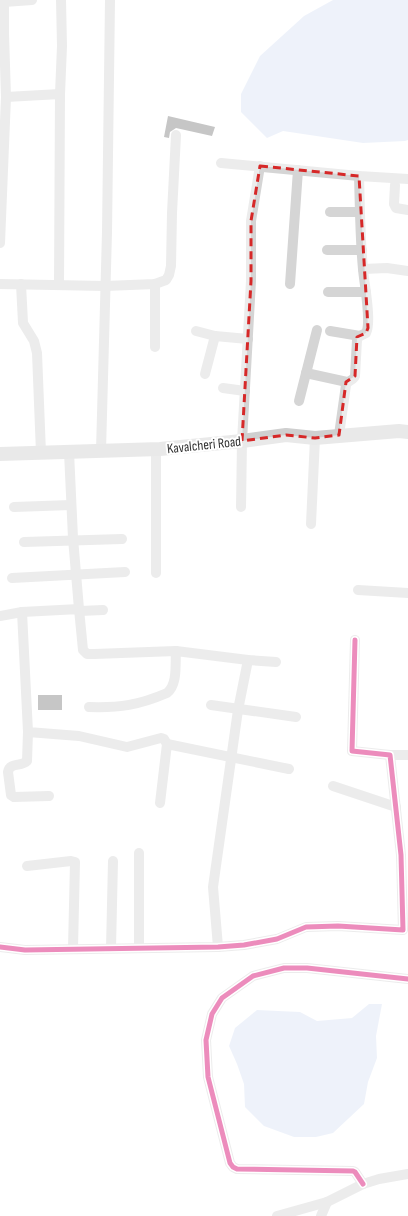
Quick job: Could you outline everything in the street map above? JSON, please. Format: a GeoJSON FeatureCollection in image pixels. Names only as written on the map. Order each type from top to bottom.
{"type":"FeatureCollection","features":[{"type":"Feature","properties":{"kind":"street"},"geometry":{"type":"LineString","coordinates":[[0,243],[6,97],[2,34],[4,1],[32,0]]}},
{"type":"Feature","properties":{"kind":"street"},"geometry":{"type":"LineString","coordinates":[[59,285],[60,94],[62,46],[61,0]]}},
{"type":"Feature","properties":{"kind":"street"},"geometry":{"type":"LineString","coordinates":[[101,451],[107,232],[110,0]]}},
{"type":"Feature","properties":{"kind":"street"},"geometry":{"type":"LineString","coordinates":[[6,97],[60,94]]}},
{"type":"Feature","properties":{"kind":"street"},"geometry":{"type":"LineString","coordinates":[[0,284],[105,286],[155,284],[166,280],[170,275],[171,266],[176,135]]}},
{"type":"Feature","properties":{"kind":"street"},"geometry":{"type":"LineString","coordinates":[[221,163],[408,179]]}},
{"type":"Feature","properties":{"kind":"street"},"geometry":{"type":"LineString","coordinates":[[241,507],[242,441],[251,281],[251,221],[260,166]]}},
{"type":"Feature","properties":{"kind":"street"},"geometry":{"type":"LineString","coordinates":[[290,284],[298,170]]}},
{"type":"Feature","properties":{"kind":"street"},"geometry":{"type":"LineString","coordinates":[[306,373],[348,382],[355,376],[357,340],[360,336],[366,333],[367,330],[367,302],[363,269],[359,176]]}},
{"type":"Feature","properties":{"kind":"street"},"geometry":{"type":"LineString","coordinates":[[395,185],[394,204],[396,208],[408,210]]}},
{"type":"Feature","properties":{"kind":"street"},"geometry":{"type":"LineString","coordinates":[[330,212],[360,212]]}},
{"type":"Feature","properties":{"kind":"street"},"geometry":{"type":"LineString","coordinates":[[327,250],[362,250]]}},
{"type":"Feature","properties":{"kind":"street"},"geometry":{"type":"LineString","coordinates":[[363,269],[386,268],[408,271]]}},
{"type":"Feature","properties":{"kind":"street"},"geometry":{"type":"LineString","coordinates":[[21,284],[24,323],[34,341],[37,353],[41,453]]}},
{"type":"Feature","properties":{"kind":"street"},"geometry":{"type":"LineString","coordinates":[[155,284],[155,347]]}},
{"type":"Feature","properties":{"kind":"street"},"geometry":{"type":"LineString","coordinates":[[328,292],[366,292]]}},
{"type":"Feature","properties":{"kind":"street"},"geometry":{"type":"LineString","coordinates":[[299,401],[317,330]]}},
{"type":"Feature","properties":{"kind":"street"},"geometry":{"type":"LineString","coordinates":[[196,331],[215,336],[248,339]]}},
{"type":"Feature","properties":{"kind":"street"},"geometry":{"type":"LineString","coordinates":[[330,331],[360,336]]}},
{"type":"Feature","properties":{"kind":"street"},"geometry":{"type":"LineString","coordinates":[[205,374],[215,336]]}},
{"type":"Feature","properties":{"kind":"street"},"geometry":{"type":"LineString","coordinates":[[339,435],[348,382]]}},
{"type":"Feature","properties":{"kind":"street"},"geometry":{"type":"LineString","coordinates":[[223,388],[245,390]]}},
{"type":"Feature","properties":{"kind":"street","name":"Kavalcheri Road"},"geometry":{"type":"LineString","coordinates":[[0,454],[156,449],[242,441],[286,435],[315,438],[400,431],[408,432]]}},
{"type":"Feature","properties":{"kind":"street"},"geometry":{"type":"LineString","coordinates":[[311,524],[315,438]]}},
{"type":"Feature","properties":{"kind":"street"},"geometry":{"type":"LineString","coordinates":[[156,449],[156,573]]}},
{"type":"Feature","properties":{"kind":"street"},"geometry":{"type":"LineString","coordinates":[[69,452],[73,541],[83,650],[87,654],[176,650],[248,660],[276,662]]}},
{"type":"Feature","properties":{"kind":"street"},"geometry":{"type":"LineString","coordinates":[[14,507],[71,505]]}},
{"type":"Feature","properties":{"kind":"street"},"geometry":{"type":"LineString","coordinates":[[24,542],[122,539]]}},
{"type":"Feature","properties":{"kind":"street"},"geometry":{"type":"LineString","coordinates":[[12,578],[125,572]]}},
{"type":"Feature","properties":{"kind":"street"},"geometry":{"type":"LineString","coordinates":[[358,590],[408,593]]}},
{"type":"Feature","properties":{"kind":"street"},"geometry":{"type":"LineString","coordinates":[[0,616],[22,612],[103,610]]}},
{"type":"Feature","properties":{"kind":"street"},"geometry":{"type":"LineString","coordinates":[[22,612],[28,732],[27,761],[24,764],[10,766],[8,769],[11,795],[14,797],[49,796]]}},
{"type":"Feature","properties":{"kind":"street"},"geometry":{"type":"LineString","coordinates":[[356,640],[352,751],[390,755],[408,755]]}},
{"type":"Feature","properties":{"kind":"street"},"geometry":{"type":"LineString","coordinates":[[90,707],[114,708],[134,705],[172,690],[174,684],[176,650]]}},
{"type":"Feature","properties":{"kind":"street"},"geometry":{"type":"LineString","coordinates":[[218,947],[213,887],[238,710],[248,660]]}},
{"type":"Feature","properties":{"kind":"street"},"geometry":{"type":"LineString","coordinates":[[210,705],[296,717]]}},
{"type":"Feature","properties":{"kind":"street"},"geometry":{"type":"LineString","coordinates":[[28,732],[79,736],[127,747],[161,738],[164,739],[167,744],[160,803]]}},
{"type":"Feature","properties":{"kind":"street"},"geometry":{"type":"LineString","coordinates":[[167,744],[289,769]]}},
{"type":"Feature","properties":{"kind":"street"},"geometry":{"type":"LineString","coordinates":[[0,947],[25,950],[73,948],[218,947],[244,945],[277,939],[306,927],[338,926],[406,930],[405,855],[396,807],[390,755]]}},
{"type":"Feature","properties":{"kind":"street"},"geometry":{"type":"LineString","coordinates":[[333,786],[396,807]]}},
{"type":"Feature","properties":{"kind":"street"},"geometry":{"type":"LineString","coordinates":[[139,853],[139,948]]}},
{"type":"Feature","properties":{"kind":"street"},"geometry":{"type":"LineString","coordinates":[[27,866],[71,861],[75,862],[73,948]]}},
{"type":"Feature","properties":{"kind":"street"},"geometry":{"type":"LineString","coordinates":[[111,948],[113,861]]}},
{"type":"Feature","properties":{"kind":"street"},"geometry":{"type":"LineString","coordinates":[[363,1184],[353,1171],[238,1169],[233,1167],[230,1163],[208,1077],[206,1040],[212,1014],[222,998],[253,976],[284,968],[307,968],[408,979]]}},
{"type":"Feature","properties":{"kind":"street"},"geometry":{"type":"LineString","coordinates":[[277,1216],[327,1202],[363,1184],[384,1178],[408,1174]]}},
{"type":"Feature","properties":{"kind":"street"},"geometry":{"type":"LineString","coordinates":[[321,1216],[327,1202]]}},
{"type":"Feature","properties":{"kind":"highlighted area"},"geometry":{"type":"Polygon","coordinates":[[[260,166],[359,176],[368,328],[366,333],[357,337],[355,376],[346,382],[339,435],[315,438],[286,435],[242,441],[251,281],[251,221],[260,166]]]}},
{"type":"Feature","properties":{"kind":"water"},"geometry":{"type":"Polygon","coordinates":[[[333,0],[408,0],[408,140],[363,143],[283,131],[267,138],[241,112],[241,94],[260,56],[304,16],[333,0]]]}},
{"type":"Feature","properties":{"kind":"water"},"geometry":{"type":"Polygon","coordinates":[[[369,1004],[382,1004],[376,1036],[377,1058],[368,1082],[364,1104],[333,1133],[316,1137],[294,1137],[264,1126],[245,1107],[244,1084],[229,1046],[235,1028],[257,1010],[300,1012],[317,1021],[352,1018],[369,1004]]]}},
{"type":"Feature","properties":{"kind":"building"},"geometry":{"type":"Polygon","coordinates":[[[168,116],[215,127],[212,136],[176,128],[170,132],[169,138],[164,137],[168,116]]]}},
{"type":"Feature","properties":{"kind":"building"},"geometry":{"type":"Polygon","coordinates":[[[38,695],[62,695],[62,710],[38,710],[38,695]]]}},
{"type":"Feature","properties":{"kind":"cycle path"},"geometry":{"type":"LineString","coordinates":[[0,947],[25,950],[218,947],[244,945],[277,939],[306,927],[338,926],[403,930],[401,855],[390,755],[352,751],[355,640]]}},
{"type":"Feature","properties":{"kind":"cycle path"},"geometry":{"type":"LineString","coordinates":[[363,1184],[353,1171],[237,1169],[233,1167],[230,1163],[208,1077],[206,1040],[212,1014],[222,998],[253,976],[284,968],[307,968],[408,979]]}}]}
